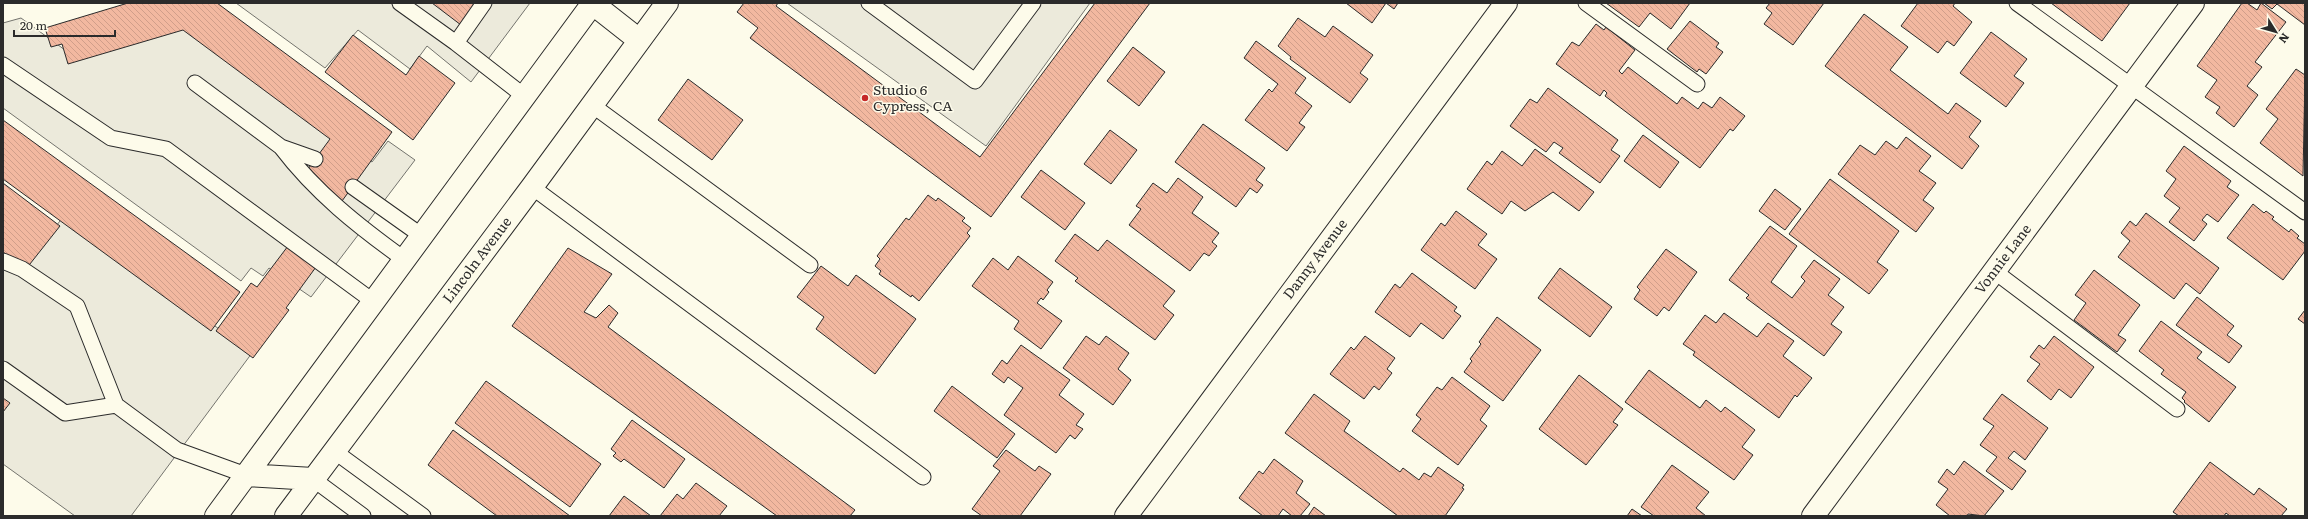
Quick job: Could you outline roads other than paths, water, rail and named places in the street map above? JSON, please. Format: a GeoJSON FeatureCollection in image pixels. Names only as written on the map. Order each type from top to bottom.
{"type":"FeatureCollection","features":[{"type":"Feature","properties":{"kind":"main road"},"geometry":{"type":"LineString","coordinates":[[216,516],[592,3],[639,40]]}},
{"type":"Feature","properties":{"kind":"main road","name":"Lincoln Avenue"},"geometry":{"type":"LineString","coordinates":[[286,516],[532,187],[667,3]]}},
{"type":"Feature","properties":{"kind":"main road","name":"Danny Avenue"},"geometry":{"type":"LineString","coordinates":[[1126,516],[1506,3]]}},
{"type":"Feature","properties":{"kind":"main road","name":"Vonnie Lane"},"geometry":{"type":"LineString","coordinates":[[1813,516],[2132,86],[2189,5]]}},
{"type":"Feature","properties":{"kind":"main road"},"geometry":{"type":"LineString","coordinates":[[246,475],[313,479]]}},
{"type":"Feature","properties":{"kind":"lane"},"geometry":{"type":"LineString","coordinates":[[400,3],[456,43],[524,96]]}},
{"type":"Feature","properties":{"kind":"lane"},"geometry":{"type":"LineString","coordinates":[[456,43],[484,3]]}},
{"type":"Feature","properties":{"kind":"lane"},"geometry":{"type":"LineString","coordinates":[[869,3],[975,81],[1033,3]]}},
{"type":"Feature","properties":{"kind":"lane"},"geometry":{"type":"LineString","coordinates":[[1586,3],[1697,84]]}},
{"type":"Feature","properties":{"kind":"lane"},"geometry":{"type":"LineString","coordinates":[[2017,3],[2305,212]]}},
{"type":"Feature","properties":{"kind":"lane"},"geometry":{"type":"LineString","coordinates":[[3,65],[111,138],[166,148],[374,302]]}},
{"type":"Feature","properties":{"kind":"lane"},"geometry":{"type":"LineString","coordinates":[[195,83],[281,147],[300,172],[353,222],[405,260]]}},
{"type":"Feature","properties":{"kind":"lane"},"geometry":{"type":"LineString","coordinates":[[592,105],[810,265]]}},
{"type":"Feature","properties":{"kind":"lane"},"geometry":{"type":"LineString","coordinates":[[281,147],[315,159]]}},
{"type":"Feature","properties":{"kind":"lane"},"geometry":{"type":"LineString","coordinates":[[353,187],[422,236]]}},
{"type":"Feature","properties":{"kind":"lane"},"geometry":{"type":"LineString","coordinates":[[532,187],[923,477]]}},
{"type":"Feature","properties":{"kind":"lane"},"geometry":{"type":"LineString","coordinates":[[3,261],[22,269],[78,306],[116,405],[176,450],[246,475]]}},
{"type":"Feature","properties":{"kind":"lane"},"geometry":{"type":"LineString","coordinates":[[1994,271],[2177,410]]}},
{"type":"Feature","properties":{"kind":"lane"},"geometry":{"type":"LineString","coordinates":[[3,369],[66,412],[116,405]]}},
{"type":"Feature","properties":{"kind":"lane"},"geometry":{"type":"LineString","coordinates":[[334,451],[423,516]]}},
{"type":"Feature","properties":{"kind":"lane"},"geometry":{"type":"LineString","coordinates":[[313,479],[363,516]]}},
{"type":"Feature","properties":{"kind":"place","name":"Studio 6 Cypress, CA"},"geometry":{"type":"Point","coordinates":[865,98]}}]}
